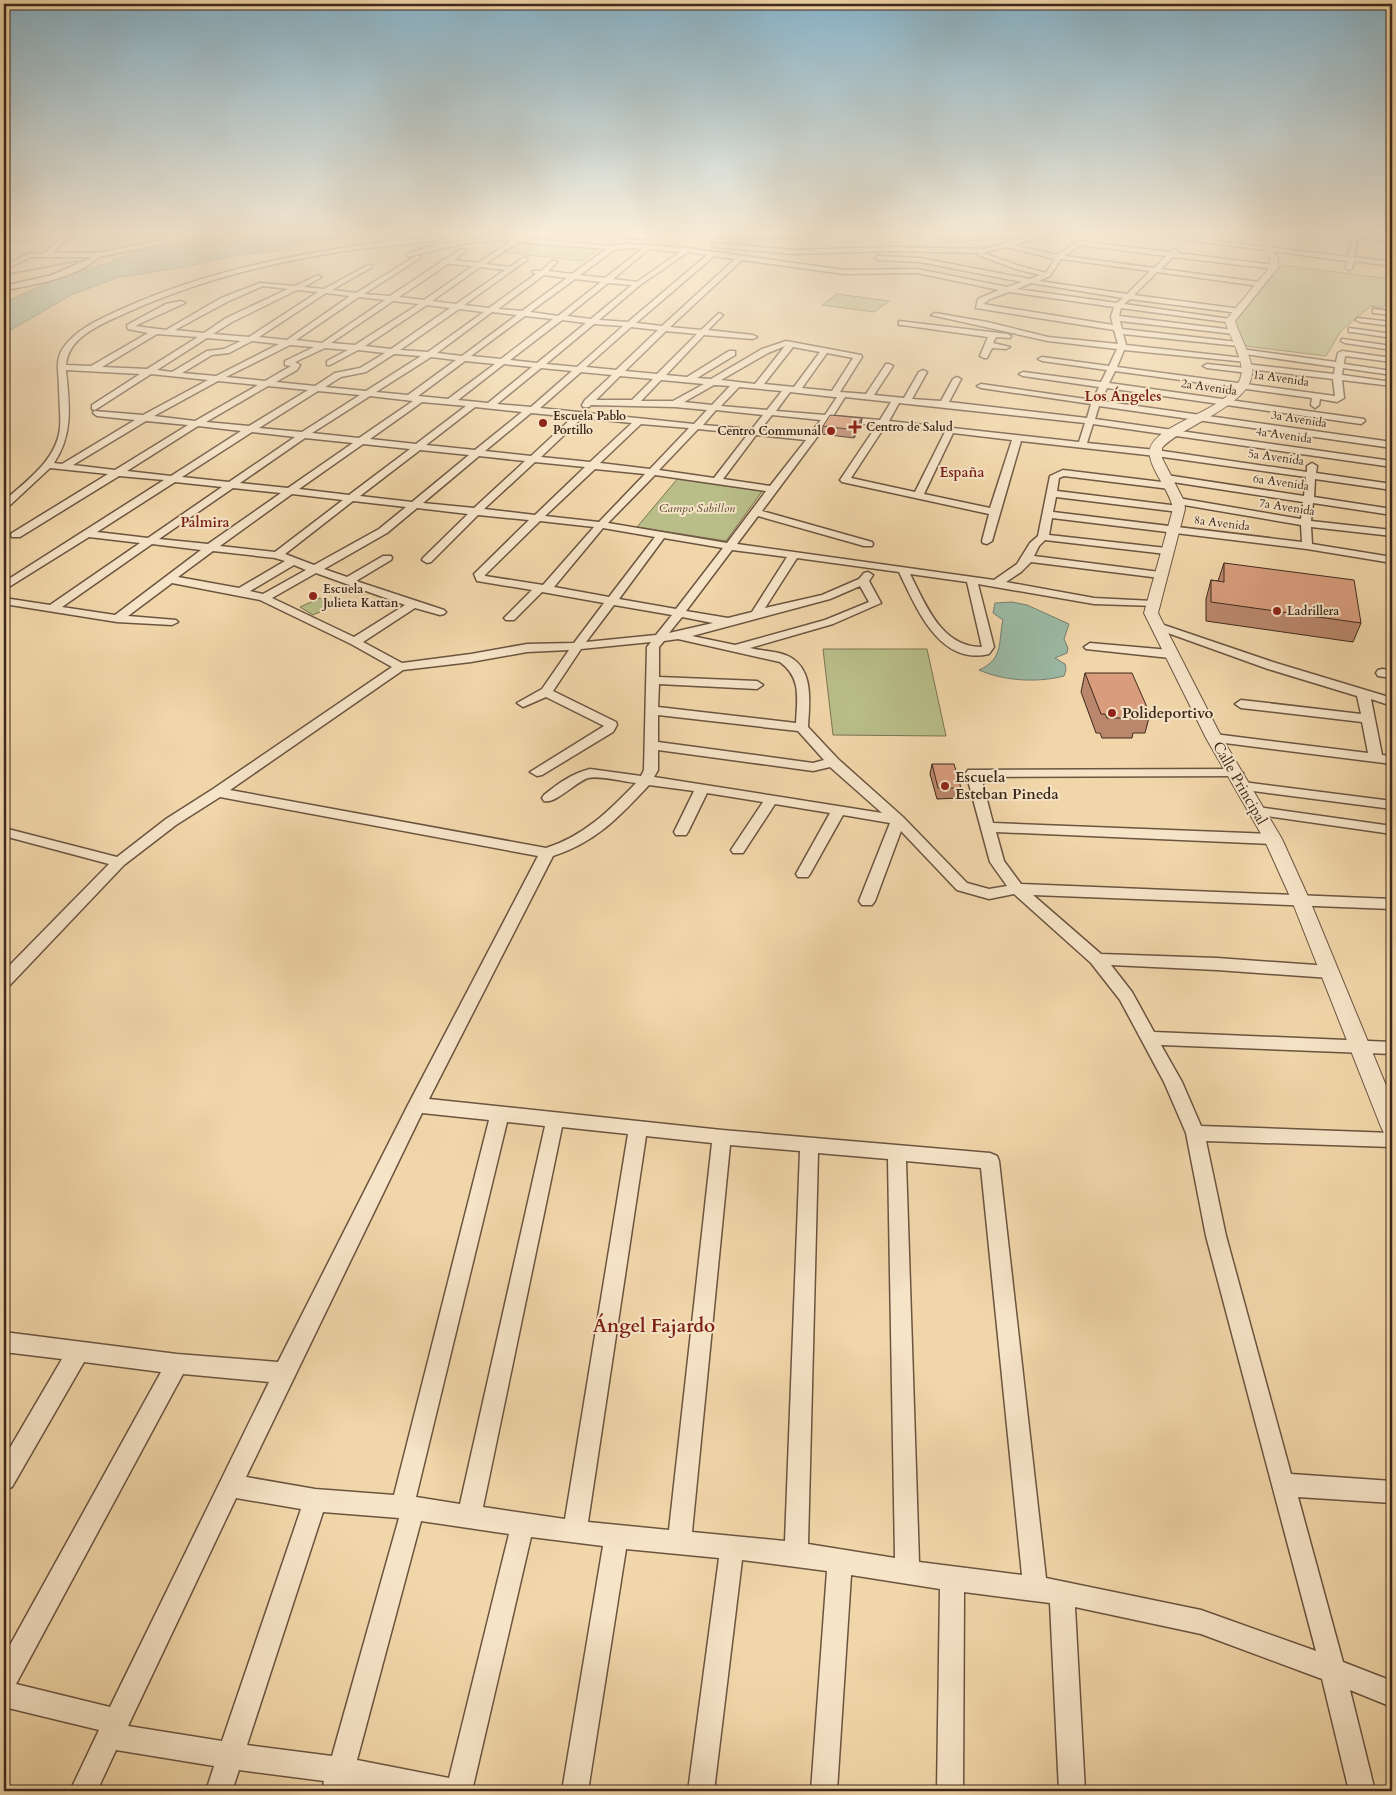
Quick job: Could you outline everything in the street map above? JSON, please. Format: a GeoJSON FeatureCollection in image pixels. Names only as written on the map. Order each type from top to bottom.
{"type":"FeatureCollection","features":[{"type":"Feature","properties":{"kind":"street"},"geometry":{"type":"LineString","coordinates":[[4,506],[47,466],[58,450],[64,431],[63,376],[61,367],[64,352],[73,342],[98,324],[114,317]]}},
{"type":"Feature","properties":{"kind":"street"},"geometry":{"type":"LineString","coordinates":[[147,317],[131,325],[134,330],[358,348],[908,401],[943,405],[998,423]]}},
{"type":"Feature","properties":{"kind":"street"},"geometry":{"type":"LineString","coordinates":[[167,332],[194,317]]}},
{"type":"Feature","properties":{"kind":"street"},"geometry":{"type":"LineString","coordinates":[[235,317],[96,410],[144,418],[249,430],[654,472],[772,489]]}},
{"type":"Feature","properties":{"kind":"street"},"geometry":{"type":"LineString","coordinates":[[174,374],[213,352],[226,352],[251,339],[286,317]]}},
{"type":"Feature","properties":{"kind":"street"},"geometry":{"type":"LineString","coordinates":[[63,467],[144,418],[266,352],[287,343],[325,317]]}},
{"type":"Feature","properties":{"kind":"street"},"geometry":{"type":"LineString","coordinates":[[16,535],[196,424],[296,366],[288,362],[322,346],[364,317]]}},
{"type":"Feature","properties":{"kind":"street"},"geometry":{"type":"LineString","coordinates":[[330,364],[358,348],[404,317]]}},
{"type":"Feature","properties":{"kind":"street"},"geometry":{"type":"LineString","coordinates":[[4,588],[249,430],[341,374],[363,370],[393,352],[441,317]]}},
{"type":"Feature","properties":{"kind":"street"},"geometry":{"type":"LineString","coordinates":[[51,609],[303,436],[430,355],[482,317]]}},
{"type":"Feature","properties":{"kind":"street"},"geometry":{"type":"LineString","coordinates":[[411,397],[521,317]]}},
{"type":"Feature","properties":{"kind":"street"},"geometry":{"type":"LineString","coordinates":[[552,317],[753,337]]}},
{"type":"Feature","properties":{"kind":"street"},"geometry":{"type":"LineString","coordinates":[[491,405],[600,317]]}},
{"type":"Feature","properties":{"kind":"street"},"geometry":{"type":"LineString","coordinates":[[264,598],[312,569],[383,531],[532,409],[638,317]]}},
{"type":"Feature","properties":{"kind":"street"},"geometry":{"type":"LineString","coordinates":[[427,560],[475,511],[535,460],[588,402],[676,317]]}},
{"type":"Feature","properties":{"kind":"street"},"geometry":{"type":"LineString","coordinates":[[634,403],[716,317]]}},
{"type":"Feature","properties":{"kind":"street"},"geometry":{"type":"LineString","coordinates":[[949,317],[1048,339]]}},
{"type":"Feature","properties":{"kind":"street"},"geometry":{"type":"LineString","coordinates":[[1032,317],[1074,335],[1121,350],[1189,363]]}},
{"type":"Feature","properties":{"kind":"street"},"geometry":{"type":"LineString","coordinates":[[1082,445],[1096,403],[1121,350],[1115,317]]}},
{"type":"Feature","properties":{"kind":"street"},"geometry":{"type":"LineString","coordinates":[[902,323],[993,335],[1048,339],[1189,317]]}},
{"type":"Feature","properties":{"kind":"street"},"geometry":{"type":"LineString","coordinates":[[1121,350],[1219,317]]}},
{"type":"Feature","properties":{"kind":"street"},"geometry":{"type":"LineString","coordinates":[[1042,359],[1113,368],[1227,317]]}},
{"type":"Feature","properties":{"kind":"street"},"geometry":{"type":"LineString","coordinates":[[1198,364],[1241,317]]}},
{"type":"Feature","properties":{"kind":"street"},"geometry":{"type":"LineString","coordinates":[[1178,505],[1156,453],[1159,444],[1172,432],[1226,402],[1248,317]]}},
{"type":"Feature","properties":{"kind":"street","name":"1a Avenida"},"geometry":{"type":"LineString","coordinates":[[1259,317],[1316,396],[1337,399],[1341,396],[1337,378]]}},
{"type":"Feature","properties":{"kind":"street"},"geometry":{"type":"LineString","coordinates":[[1264,317],[1337,378],[1392,384]]}},
{"type":"Feature","properties":{"kind":"street"},"geometry":{"type":"LineString","coordinates":[[1267,317],[1341,365],[1392,373]]}},
{"type":"Feature","properties":{"kind":"street"},"geometry":{"type":"LineString","coordinates":[[450,401],[560,318]]}},
{"type":"Feature","properties":{"kind":"street"},"geometry":{"type":"LineString","coordinates":[[1360,320],[1392,324]]}},
{"type":"Feature","properties":{"kind":"street"},"geometry":{"type":"LineString","coordinates":[[1352,330],[1392,336]]}},
{"type":"Feature","properties":{"kind":"street"},"geometry":{"type":"LineString","coordinates":[[94,368],[156,331]]}},
{"type":"Feature","properties":{"kind":"street"},"geometry":{"type":"LineString","coordinates":[[984,356],[993,335]]}},
{"type":"Feature","properties":{"kind":"street"},"geometry":{"type":"LineString","coordinates":[[1345,341],[1392,348]]}},
{"type":"Feature","properties":{"kind":"street"},"geometry":{"type":"LineString","coordinates":[[218,792],[547,853],[579,842],[599,829],[646,780],[652,770],[653,646],[827,418],[858,357],[786,343],[765,351],[675,404]]}},
{"type":"Feature","properties":{"kind":"street"},"geometry":{"type":"LineString","coordinates":[[758,386],[791,344]]}},
{"type":"Feature","properties":{"kind":"street"},"geometry":{"type":"LineString","coordinates":[[989,345],[1006,347]]}},
{"type":"Feature","properties":{"kind":"street"},"geometry":{"type":"LineString","coordinates":[[716,481],[771,412],[826,350]]}},
{"type":"Feature","properties":{"kind":"street"},"geometry":{"type":"LineString","coordinates":[[687,381],[732,353]]}},
{"type":"Feature","properties":{"kind":"street"},"geometry":{"type":"LineString","coordinates":[[1337,378],[1342,353],[1392,360]]}},
{"type":"Feature","properties":{"kind":"street"},"geometry":{"type":"LineString","coordinates":[[870,397],[889,366]]}},
{"type":"Feature","properties":{"kind":"street"},"geometry":{"type":"LineString","coordinates":[[61,367],[174,374],[812,438]]}},
{"type":"Feature","properties":{"kind":"street"},"geometry":{"type":"LineString","coordinates":[[908,401],[923,372]]}},
{"type":"Feature","properties":{"kind":"street","name":"2a Avenida"},"geometry":{"type":"LineString","coordinates":[[1023,374],[1361,421]]}},
{"type":"Feature","properties":{"kind":"street"},"geometry":{"type":"LineString","coordinates":[[943,405],[957,379]]}},
{"type":"Feature","properties":{"kind":"street"},"geometry":{"type":"LineString","coordinates":[[510,618],[543,588],[736,385]]}},
{"type":"Feature","properties":{"kind":"street","name":"3a Avenida"},"geometry":{"type":"LineString","coordinates":[[981,386],[1392,445]]}},
{"type":"Feature","properties":{"kind":"street"},"geometry":{"type":"LineString","coordinates":[[1307,546],[1306,523],[1311,474],[1308,452],[1314,434],[1316,396]]}},
{"type":"Feature","properties":{"kind":"street"},"geometry":{"type":"LineString","coordinates":[[117,619],[210,548],[422,398]]}},
{"type":"Feature","properties":{"kind":"street"},"geometry":{"type":"LineString","coordinates":[[896,400],[883,424],[845,480],[994,512]]}},
{"type":"Feature","properties":{"kind":"street"},"geometry":{"type":"LineString","coordinates":[[588,402],[714,407],[950,431],[998,423]]}},
{"type":"Feature","properties":{"kind":"street"},"geometry":{"type":"LineString","coordinates":[[277,555],[476,403]]}},
{"type":"Feature","properties":{"kind":"street"},"geometry":{"type":"LineString","coordinates":[[640,421],[479,574],[481,578],[729,622]]}},
{"type":"Feature","properties":{"kind":"street","name":"4a Avenida"},"geometry":{"type":"LineString","coordinates":[[998,423],[1090,421],[1392,464]]}},
{"type":"Feature","properties":{"kind":"street","name":"5a Avenida"},"geometry":{"type":"LineString","coordinates":[[998,423],[1017,438],[1156,453],[1392,487]]}},
{"type":"Feature","properties":{"kind":"street"},"geometry":{"type":"LineString","coordinates":[[918,497],[950,431]]}},
{"type":"Feature","properties":{"kind":"street"},"geometry":{"type":"LineString","coordinates":[[987,541],[1017,438]]}},
{"type":"Feature","properties":{"kind":"street"},"geometry":{"type":"LineString","coordinates":[[47,466],[537,518],[972,580],[1094,602],[1153,604]]}},
{"type":"Feature","properties":{"kind":"street","name":"6a Avenida"},"geometry":{"type":"LineString","coordinates":[[1051,493],[1055,476],[1063,473],[1168,482],[1309,498],[1392,512]]}},
{"type":"Feature","properties":{"kind":"street"},"geometry":{"type":"LineString","coordinates":[[1043,537],[1051,493]]}},
{"type":"Feature","properties":{"kind":"street","name":"7a Avenida"},"geometry":{"type":"LineString","coordinates":[[1051,493],[1178,505],[1392,533]]}},
{"type":"Feature","properties":{"kind":"street","name":"Calle Principal"},"geometry":{"type":"LineString","coordinates":[[1178,505],[1151,613],[1214,738],[1273,840],[1301,901],[1392,1127]]}},
{"type":"Feature","properties":{"kind":"street"},"geometry":{"type":"LineString","coordinates":[[755,512],[868,544]]}},
{"type":"Feature","properties":{"kind":"street","name":"8a Avenida"},"geometry":{"type":"LineString","coordinates":[[1047,514],[1307,546],[1392,560]]}},
{"type":"Feature","properties":{"kind":"street"},"geometry":{"type":"LineString","coordinates":[[87,534],[277,555],[312,569],[440,612]]}},
{"type":"Feature","properties":{"kind":"street"},"geometry":{"type":"LineString","coordinates":[[523,703],[546,692],[577,646],[661,536]]}},
{"type":"Feature","properties":{"kind":"street"},"geometry":{"type":"LineString","coordinates":[[996,584],[1028,558],[1032,544],[1043,537],[1166,551]]}},
{"type":"Feature","properties":{"kind":"street"},"geometry":{"type":"LineString","coordinates":[[756,614],[794,555]]}},
{"type":"Feature","properties":{"kind":"street"},"geometry":{"type":"LineString","coordinates":[[348,581],[388,558]]}},
{"type":"Feature","properties":{"kind":"street"},"geometry":{"type":"LineString","coordinates":[[1028,558],[1160,576]]}},
{"type":"Feature","properties":{"kind":"street"},"geometry":{"type":"LineString","coordinates":[[241,592],[293,561]]}},
{"type":"Feature","properties":{"kind":"street"},"geometry":{"type":"LineString","coordinates":[[5,977],[119,862],[171,822],[218,792],[400,666],[471,658],[527,648],[577,646],[678,636],[826,597],[863,580],[877,567]]}},
{"type":"Feature","properties":{"kind":"street"},"geometry":{"type":"LineString","coordinates":[[903,570],[927,615],[946,641],[960,649],[979,652],[985,651],[988,646],[972,580]]}},
{"type":"Feature","properties":{"kind":"street"},"geometry":{"type":"LineString","coordinates":[[170,579],[264,598],[400,666]]}},
{"type":"Feature","properties":{"kind":"street"},"geometry":{"type":"LineString","coordinates":[[736,648],[829,622],[875,603],[863,580]]}},
{"type":"Feature","properties":{"kind":"street"},"geometry":{"type":"LineString","coordinates":[[4,601],[117,619],[172,622]]}},
{"type":"Feature","properties":{"kind":"street"},"geometry":{"type":"LineString","coordinates":[[354,642],[414,604]]}},
{"type":"Feature","properties":{"kind":"street"},"geometry":{"type":"LineString","coordinates":[[1158,626],[1272,666],[1392,702]]}},
{"type":"Feature","properties":{"kind":"street"},"geometry":{"type":"LineString","coordinates":[[678,636],[784,659],[793,664],[799,671],[802,683],[802,728]]}},
{"type":"Feature","properties":{"kind":"street"},"geometry":{"type":"LineString","coordinates":[[1090,647],[1170,654]]}},
{"type":"Feature","properties":{"kind":"street"},"geometry":{"type":"LineString","coordinates":[[652,680],[757,685]]}},
{"type":"Feature","properties":{"kind":"street"},"geometry":{"type":"LineString","coordinates":[[537,772],[608,729],[611,725],[546,692]]}},
{"type":"Feature","properties":{"kind":"street"},"geometry":{"type":"LineString","coordinates":[[1362,693],[1376,758]]}},
{"type":"Feature","properties":{"kind":"street"},"geometry":{"type":"LineString","coordinates":[[1241,704],[1367,719]]}},
{"type":"Feature","properties":{"kind":"street"},"geometry":{"type":"LineString","coordinates":[[652,710],[802,728],[833,762],[898,820],[962,887],[989,894],[1017,888],[1392,904]]}},
{"type":"Feature","properties":{"kind":"street"},"geometry":{"type":"LineString","coordinates":[[1214,738],[1392,760]]}},
{"type":"Feature","properties":{"kind":"street"},"geometry":{"type":"LineString","coordinates":[[652,745],[813,767],[833,762]]}},
{"type":"Feature","properties":{"kind":"street"},"geometry":{"type":"LineString","coordinates":[[550,798],[571,780],[586,773],[702,788],[898,820]]}},
{"type":"Feature","properties":{"kind":"street"},"geometry":{"type":"LineString","coordinates":[[1362,1791],[1333,1670],[1216,1236],[1195,1133],[1173,1082],[1126,996],[1097,959],[1017,888],[996,862],[974,774],[1240,780],[1392,805]]}},
{"type":"Feature","properties":{"kind":"street"},"geometry":{"type":"LineString","coordinates":[[681,832],[702,788]]}},
{"type":"Feature","properties":{"kind":"street"},"geometry":{"type":"LineString","coordinates":[[738,850],[772,799]]}},
{"type":"Feature","properties":{"kind":"street"},"geometry":{"type":"LineString","coordinates":[[803,874],[839,810]]}},
{"type":"Feature","properties":{"kind":"street"},"geometry":{"type":"LineString","coordinates":[[1257,811],[1392,830]]}},
{"type":"Feature","properties":{"kind":"street"},"geometry":{"type":"LineString","coordinates":[[867,901],[898,820]]}},
{"type":"Feature","properties":{"kind":"street"},"geometry":{"type":"LineString","coordinates":[[987,827],[1273,840]]}},
{"type":"Feature","properties":{"kind":"street"},"geometry":{"type":"LineString","coordinates":[[4,832],[119,862]]}},
{"type":"Feature","properties":{"kind":"street"},"geometry":{"type":"LineString","coordinates":[[83,1791],[284,1373],[417,1105],[547,853]]}},
{"type":"Feature","properties":{"kind":"street"},"geometry":{"type":"LineString","coordinates":[[1097,959],[1217,964],[1330,972]]}},
{"type":"Feature","properties":{"kind":"street"},"geometry":{"type":"LineString","coordinates":[[1150,1038],[1392,1048]]}},
{"type":"Feature","properties":{"kind":"street"},"geometry":{"type":"LineString","coordinates":[[417,1105],[722,1137],[990,1161],[1035,1589]]}},
{"type":"Feature","properties":{"kind":"street"},"geometry":{"type":"LineString","coordinates":[[338,1781],[408,1508],[500,1113]]}},
{"type":"Feature","properties":{"kind":"street"},"geometry":{"type":"LineString","coordinates":[[469,1517],[555,1120]]}},
{"type":"Feature","properties":{"kind":"street"},"geometry":{"type":"LineString","coordinates":[[575,1532],[638,1128]]}},
{"type":"Feature","properties":{"kind":"street"},"geometry":{"type":"LineString","coordinates":[[1195,1133],[1392,1140]]}},
{"type":"Feature","properties":{"kind":"street"},"geometry":{"type":"LineString","coordinates":[[679,1542],[722,1137]]}},
{"type":"Feature","properties":{"kind":"street"},"geometry":{"type":"LineString","coordinates":[[796,1554],[809,1145]]}},
{"type":"Feature","properties":{"kind":"street"},"geometry":{"type":"LineString","coordinates":[[897,1154],[907,1573]]}},
{"type":"Feature","properties":{"kind":"street"},"geometry":{"type":"LineString","coordinates":[[4,1342],[177,1364],[284,1373]]}},
{"type":"Feature","properties":{"kind":"street"},"geometry":{"type":"LineString","coordinates":[[4,1479],[78,1352]]}},
{"type":"Feature","properties":{"kind":"street"},"geometry":{"type":"LineString","coordinates":[[4,1680],[177,1364]]}},
{"type":"Feature","properties":{"kind":"street"},"geometry":{"type":"LineString","coordinates":[[1283,1485],[1392,1492]]}},
{"type":"Feature","properties":{"kind":"street"},"geometry":{"type":"LineString","coordinates":[[230,1486],[315,1500],[408,1508],[522,1526],[796,1554],[907,1573],[1062,1592],[1201,1622],[1333,1670],[1392,1694]]}},
{"type":"Feature","properties":{"kind":"street"},"geometry":{"type":"LineString","coordinates":[[219,1791],[315,1500]]}},
{"type":"Feature","properties":{"kind":"street"},"geometry":{"type":"LineString","coordinates":[[460,1791],[522,1526]]}},
{"type":"Feature","properties":{"kind":"street"},"geometry":{"type":"LineString","coordinates":[[575,1791],[617,1535]]}},
{"type":"Feature","properties":{"kind":"street"},"geometry":{"type":"LineString","coordinates":[[701,1791],[732,1548]]}},
{"type":"Feature","properties":{"kind":"street"},"geometry":{"type":"LineString","coordinates":[[824,1791],[840,1562]]}},
{"type":"Feature","properties":{"kind":"street"},"geometry":{"type":"LineString","coordinates":[[950,1791],[952,1579]]}},
{"type":"Feature","properties":{"kind":"street"},"geometry":{"type":"LineString","coordinates":[[1062,1592],[1072,1791]]}},
{"type":"Feature","properties":{"kind":"street"},"geometry":{"type":"LineString","coordinates":[[4,1694],[114,1728],[338,1781],[446,1791]]}},
{"type":"Feature","properties":{"kind":"green space"},"geometry":{"type":"Polygon","coordinates":[[[1239,317],[1358,317],[1341,331],[1326,356],[1245,346],[1235,322],[1239,317]]]}},
{"type":"Feature","properties":{"kind":"green space","name":"Campo Sabillon"},"geometry":{"type":"Polygon","coordinates":[[[679,477],[763,490],[726,541],[637,527],[679,477]]]}},
{"type":"Feature","properties":{"kind":"green space"},"geometry":{"type":"Polygon","coordinates":[[[320,598],[333,606],[313,615],[300,607],[320,598]]]}},
{"type":"Feature","properties":{"kind":"green space"},"geometry":{"type":"Polygon","coordinates":[[[823,649],[927,649],[946,736],[833,735],[823,649]]]}},
{"type":"Feature","properties":{"kind":"shaded area"},"geometry":{"type":"Polygon","coordinates":[[[4,317],[34,317],[4,334],[4,317]]]}},
{"type":"Feature","properties":{"kind":"shaded area"},"geometry":{"type":"Polygon","coordinates":[[[1012,602],[1027,605],[1069,624],[1064,639],[1068,648],[1067,653],[1055,658],[1065,664],[1064,676],[1043,680],[1021,680],[999,677],[979,670],[993,661],[998,649],[1003,620],[993,613],[995,603],[1012,602]]]}},
{"type":"Feature","properties":{"kind":"building"},"geometry":{"type":"Polygon","coordinates":[[[830,415],[862,418],[855,430],[823,426],[830,415]]]}},
{"type":"Feature","properties":{"kind":"building"},"geometry":{"type":"Polygon","coordinates":[[[1224,563],[1354,580],[1361,623],[1211,602],[1211,580],[1224,582],[1224,563]]]}},
{"type":"Feature","properties":{"kind":"building"},"geometry":{"type":"Polygon","coordinates":[[[1085,673],[1132,673],[1150,714],[1135,714],[1137,718],[1107,718],[1105,714],[1101,714],[1085,673]]]}},
{"type":"Feature","properties":{"kind":"building"},"geometry":{"type":"Polygon","coordinates":[[[932,764],[954,764],[961,788],[938,788],[932,764]]]}},
{"type":"Feature","properties":{"kind":"place","name":"Escuela Pablo Portillo"},"geometry":{"type":"Point","coordinates":[543,423]}},
{"type":"Feature","properties":{"kind":"place","name":"Centro de Salud"},"geometry":{"type":"Point","coordinates":[855,427]}},
{"type":"Feature","properties":{"kind":"place","name":"Centro Communal"},"geometry":{"type":"Point","coordinates":[831,431]}},
{"type":"Feature","properties":{"kind":"place","name":"Escuela Julieta Kattan"},"geometry":{"type":"Point","coordinates":[313,596]}},
{"type":"Feature","properties":{"kind":"place","name":"Ladrillera"},"geometry":{"type":"Point","coordinates":[1277,611]}},
{"type":"Feature","properties":{"kind":"place","name":"Polideportivo"},"geometry":{"type":"Point","coordinates":[1112,713]}},
{"type":"Feature","properties":{"kind":"place","name":"Escuela Esteban Pineda"},"geometry":{"type":"Point","coordinates":[945,786]}},
{"type":"Feature","properties":{"kind":"district","name":"Los Ángeles"},"geometry":{"type":"Point","coordinates":[1123,396]}},
{"type":"Feature","properties":{"kind":"district","name":"España"},"geometry":{"type":"Point","coordinates":[962,472]}},
{"type":"Feature","properties":{"kind":"district","name":"Palmira"},"geometry":{"type":"Point","coordinates":[205,522]}},
{"type":"Feature","properties":{"kind":"district","name":"Ángel Fajardo"},"geometry":{"type":"Point","coordinates":[654,1326]}}]}
